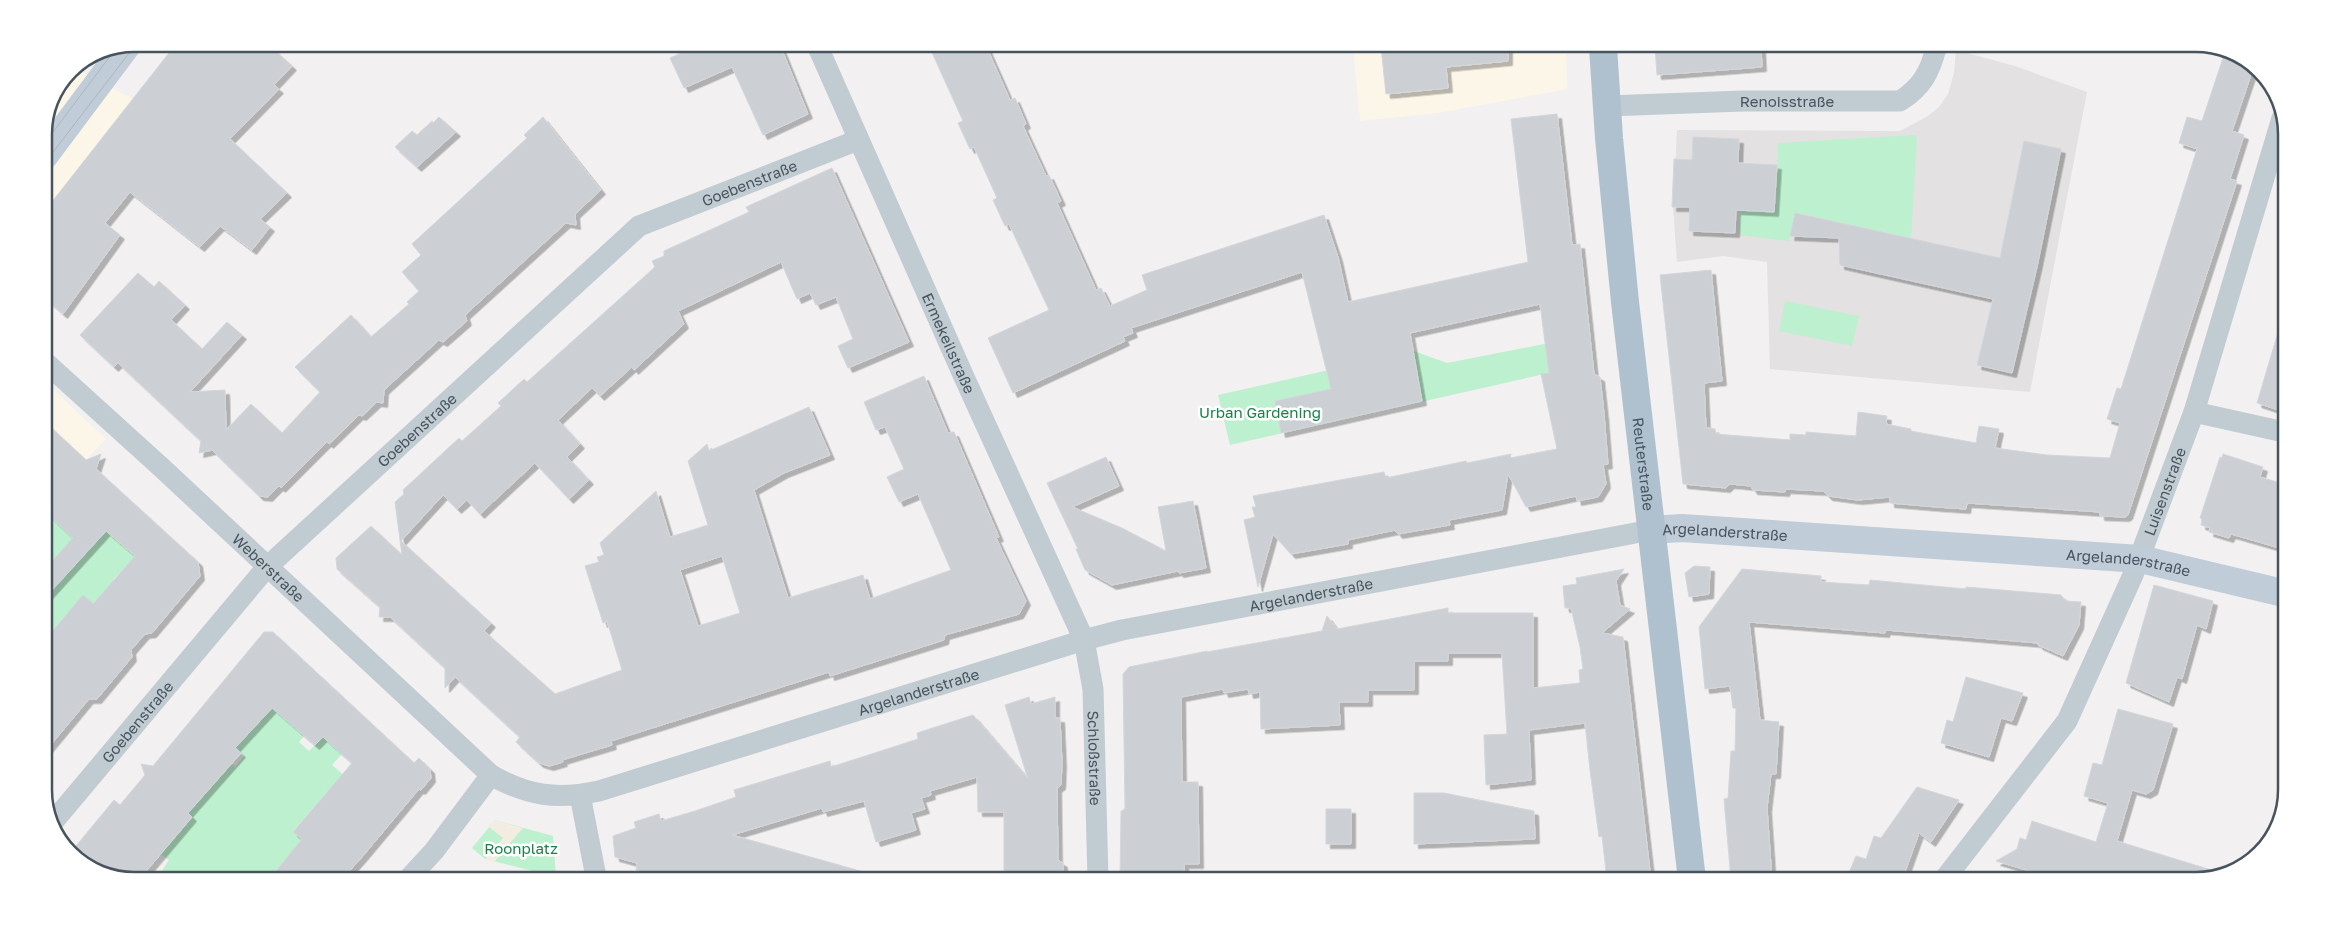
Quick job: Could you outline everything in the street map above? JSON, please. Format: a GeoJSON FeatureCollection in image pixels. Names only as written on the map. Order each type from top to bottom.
{"type":"FeatureCollection","features":[{"type":"Feature","properties":{"kind":"main road","name":"Reuterstraße"},"geometry":{"type":"LineString","coordinates":[[1603,52],[1625,302],[1691,872]]}},
{"type":"Feature","properties":{"kind":"street","name":"Ermekeilstraße"},"geometry":{"type":"LineString","coordinates":[[820,52],[1084,640]]}},
{"type":"Feature","properties":{"kind":"street","name":"Renoisstraße"},"geometry":{"type":"LineString","coordinates":[[1607,106],[1744,101],[1900,101],[1914,92],[1924,82],[1932,66],[1935,52]]}},
{"type":"Feature","properties":{"kind":"street"},"geometry":{"type":"LineString","coordinates":[[52,145],[120,54]]}},
{"type":"Feature","properties":{"kind":"street","name":"Luisenstraße"},"geometry":{"type":"LineString","coordinates":[[1955,872],[2067,721],[2140,559],[2194,412],[2277,135]]}},
{"type":"Feature","properties":{"kind":"street","name":"Goebenstraße"},"geometry":{"type":"LineString","coordinates":[[57,818],[268,567],[639,226],[858,140]]}},
{"type":"Feature","properties":{"kind":"street","name":"Weberstraße"},"geometry":{"type":"LineString","coordinates":[[52,369],[491,775]]}},
{"type":"Feature","properties":{"kind":"street"},"geometry":{"type":"LineString","coordinates":[[2194,412],[2277,431]]}},
{"type":"Feature","properties":{"kind":"street","name":"Argelanderstraße"},"geometry":{"type":"LineString","coordinates":[[491,775],[526,792],[558,796],[580,795],[735,750],[1084,640],[1208,614],[1651,530],[1706,530],[2140,559],[2278,592]]}},
{"type":"Feature","properties":{"kind":"street","name":"Schloßstraße"},"geometry":{"type":"LineString","coordinates":[[1084,640],[1093,689],[1098,872]]}},
{"type":"Feature","properties":{"kind":"street"},"geometry":{"type":"LineString","coordinates":[[414,872],[434,850],[491,775]]}},
{"type":"Feature","properties":{"kind":"street"},"geometry":{"type":"LineString","coordinates":[[580,795],[595,872]]}},
{"type":"Feature","properties":{"kind":"shaded area"},"geometry":{"type":"Polygon","coordinates":[[[1353,52],[1566,52],[1567,89],[1438,113],[1360,121],[1353,52]]]}},
{"type":"Feature","properties":{"kind":"shaded area"},"geometry":{"type":"Polygon","coordinates":[[[1956,52],[1963,52],[2015,66],[2087,92],[2030,392],[1770,369],[1767,262],[1723,256],[1677,262],[1673,207],[1677,130],[1900,131],[1928,116],[1939,107],[1948,94],[1954,73],[1956,52]]]}},
{"type":"Feature","properties":{"kind":"shaded area"},"geometry":{"type":"Polygon","coordinates":[[[82,72],[133,99],[123,112],[163,196],[152,210],[119,184],[114,191],[124,200],[112,215],[100,205],[93,214],[120,235],[111,247],[78,223],[73,260],[52,283],[52,134],[54,119],[66,89],[82,72]]]}},
{"type":"Feature","properties":{"kind":"shaded area"},"geometry":{"type":"Polygon","coordinates":[[[52,389],[106,439],[53,494],[52,389]]]}},
{"type":"Feature","properties":{"kind":"green space"},"geometry":{"type":"Polygon","coordinates":[[[1917,135],[1911,238],[1796,213],[1789,241],[1739,235],[1740,206],[1776,206],[1778,143],[1917,135]]]}},
{"type":"Feature","properties":{"kind":"green space"},"geometry":{"type":"Polygon","coordinates":[[[1785,301],[1859,316],[1852,346],[1779,331],[1785,301]]]}},
{"type":"Feature","properties":{"kind":"green space","name":"Urban Gardening"},"geometry":{"type":"Polygon","coordinates":[[[1590,335],[1593,363],[1230,445],[1218,395],[1414,351],[1447,363],[1590,335]]]}},
{"type":"Feature","properties":{"kind":"green space"},"geometry":{"type":"Polygon","coordinates":[[[79,507],[91,519],[53,561],[53,519],[61,527],[79,507]]]}},
{"type":"Feature","properties":{"kind":"green space"},"geometry":{"type":"Polygon","coordinates":[[[106,531],[142,560],[133,570],[127,565],[113,580],[119,605],[103,592],[93,604],[89,601],[63,618],[53,630],[60,667],[53,662],[53,587],[106,531]]]}},
{"type":"Feature","properties":{"kind":"green space"},"geometry":{"type":"Polygon","coordinates":[[[271,687],[296,729],[304,736],[299,742],[309,751],[323,737],[342,754],[332,765],[359,788],[335,783],[293,831],[302,839],[275,872],[161,872],[169,860],[148,845],[169,845],[192,818],[184,810],[198,802],[231,763],[235,767],[244,756],[228,742],[271,687]]]}},
{"type":"Feature","properties":{"kind":"green space","name":"Roonplatz"},"geometry":{"type":"Polygon","coordinates":[[[495,820],[553,836],[556,872],[536,872],[485,859],[472,848],[495,820]]]}},
{"type":"Feature","properties":{"kind":"sand"},"geometry":{"type":"Polygon","coordinates":[[[495,820],[523,828],[494,862],[485,859],[503,838],[489,827],[495,820]]]}},
{"type":"Feature","properties":{"kind":"building"},"geometry":{"type":"Polygon","coordinates":[[[170,52],[277,52],[292,66],[274,85],[279,89],[230,139],[287,193],[260,219],[270,227],[252,250],[220,226],[200,247],[130,192],[105,223],[120,235],[63,314],[52,304],[52,202],[170,52]]]}},
{"type":"Feature","properties":{"kind":"building"},"geometry":{"type":"Polygon","coordinates":[[[683,52],[783,52],[808,114],[763,135],[732,67],[684,88],[670,58],[683,52]]]}},
{"type":"Feature","properties":{"kind":"building"},"geometry":{"type":"Polygon","coordinates":[[[932,52],[989,52],[1010,100],[1015,98],[1026,124],[1023,126],[1046,176],[1049,175],[1061,201],[1057,203],[1096,290],[1101,288],[1110,306],[1147,290],[1142,275],[1324,215],[1338,257],[1348,302],[1528,262],[1511,119],[1557,114],[1572,245],[1580,244],[1594,374],[1600,377],[1608,464],[1603,465],[1606,484],[1598,497],[1577,501],[1576,496],[1526,507],[1508,474],[1502,510],[1449,520],[1450,525],[1398,534],[1395,530],[1348,540],[1348,544],[1291,554],[1273,534],[1258,587],[1244,520],[1255,517],[1252,507],[1256,507],[1253,496],[1384,472],[1386,478],[1466,461],[1467,463],[1511,454],[1510,458],[1557,449],[1541,374],[1549,373],[1540,304],[1410,333],[1422,401],[1281,433],[1275,401],[1331,389],[1302,272],[1131,328],[1133,333],[1123,337],[1125,341],[1013,393],[988,338],[1049,310],[1009,224],[1005,226],[993,200],[997,198],[974,147],[970,149],[958,123],[963,121],[932,52]]]}},
{"type":"Feature","properties":{"kind":"building"},"geometry":{"type":"Polygon","coordinates":[[[1382,52],[1508,52],[1508,61],[1446,67],[1448,88],[1386,94],[1382,52]]]}},
{"type":"Feature","properties":{"kind":"building"},"geometry":{"type":"Polygon","coordinates":[[[1655,52],[1761,52],[1762,67],[1657,75],[1655,52]]]}},
{"type":"Feature","properties":{"kind":"building"},"geometry":{"type":"Polygon","coordinates":[[[2223,57],[2245,69],[2251,75],[2232,131],[2244,135],[2230,179],[2237,181],[2128,515],[2125,517],[2100,516],[2100,512],[1967,503],[1966,509],[1937,507],[1890,503],[1890,497],[1858,500],[1828,496],[1823,491],[1786,489],[1785,492],[1753,490],[1751,486],[1730,484],[1726,488],[1683,484],[1660,275],[1711,270],[1722,381],[1704,383],[1706,428],[1715,429],[1716,434],[1790,440],[1790,434],[1806,435],[1806,432],[1856,436],[1858,412],[1887,416],[1886,424],[1911,429],[1911,431],[1976,443],[1979,426],[1999,429],[1995,448],[2047,455],[2110,458],[2120,423],[2107,419],[2117,388],[2121,389],[2197,149],[2179,143],[2187,117],[2202,121],[2223,57]]]}},
{"type":"Feature","properties":{"kind":"building"},"geometry":{"type":"Polygon","coordinates":[[[439,117],[456,132],[417,167],[395,147],[412,131],[417,135],[439,117]]]}},
{"type":"Feature","properties":{"kind":"building"},"geometry":{"type":"Polygon","coordinates":[[[543,117],[601,190],[575,214],[576,225],[566,223],[465,315],[467,321],[443,342],[439,340],[384,390],[383,403],[377,402],[362,416],[359,415],[329,444],[327,442],[281,488],[279,486],[268,497],[259,496],[212,450],[199,453],[201,441],[118,363],[114,367],[80,335],[138,273],[154,287],[159,281],[185,305],[171,320],[202,349],[227,322],[242,335],[190,392],[225,390],[226,430],[251,404],[282,433],[320,392],[295,367],[351,315],[371,337],[409,304],[407,302],[419,291],[402,272],[421,255],[412,244],[527,138],[524,135],[543,117]]]}},
{"type":"Feature","properties":{"kind":"building"},"geometry":{"type":"Polygon","coordinates":[[[1693,137],[1739,139],[1738,163],[1777,165],[1774,212],[1736,210],[1735,233],[1689,231],[1690,207],[1672,207],[1674,159],[1692,160],[1693,137]]]}},
{"type":"Feature","properties":{"kind":"building"},"geometry":{"type":"Polygon","coordinates":[[[2024,141],[2061,149],[2037,267],[2012,373],[1977,365],[1993,299],[1840,265],[1839,238],[1790,236],[1795,213],[2000,258],[2024,141]]]}},
{"type":"Feature","properties":{"kind":"building"},"geometry":{"type":"Polygon","coordinates":[[[832,168],[909,342],[848,368],[838,346],[853,339],[836,297],[816,305],[810,293],[797,299],[781,262],[678,311],[684,324],[634,370],[632,367],[600,396],[592,388],[558,420],[580,444],[567,457],[589,480],[569,499],[535,463],[480,514],[467,500],[457,509],[443,495],[401,541],[491,623],[484,631],[555,694],[622,670],[607,621],[603,623],[585,566],[599,562],[597,557],[604,555],[600,543],[656,491],[670,537],[708,525],[688,461],[707,444],[709,451],[809,407],[830,455],[784,473],[754,490],[788,598],[863,575],[870,599],[951,570],[918,494],[899,502],[887,477],[904,469],[885,427],[876,430],[864,402],[924,376],[948,433],[954,432],[999,537],[996,538],[1026,601],[1019,614],[945,635],[944,640],[830,676],[829,672],[611,741],[612,745],[562,760],[563,762],[549,766],[539,763],[516,742],[520,737],[455,677],[445,688],[445,668],[390,617],[379,617],[380,607],[337,569],[336,558],[371,526],[402,555],[395,502],[404,494],[403,490],[459,438],[462,441],[501,406],[498,403],[524,379],[527,382],[655,267],[652,261],[664,256],[664,251],[749,212],[746,207],[832,168]],[[722,556],[680,570],[698,626],[740,613],[722,556]]]}},
{"type":"Feature","properties":{"kind":"building"},"geometry":{"type":"Polygon","coordinates":[[[2277,335],[2277,410],[2257,403],[2277,335]]]}},
{"type":"Feature","properties":{"kind":"building"},"geometry":{"type":"Polygon","coordinates":[[[52,429],[86,460],[101,454],[96,469],[198,562],[200,576],[152,633],[145,634],[131,650],[132,657],[97,699],[89,699],[53,742],[53,631],[83,595],[93,604],[135,556],[106,531],[53,589],[53,560],[73,538],[53,519],[52,429]]]}},
{"type":"Feature","properties":{"kind":"building"},"geometry":{"type":"Polygon","coordinates":[[[2223,454],[2263,467],[2260,477],[2278,482],[2278,547],[2231,534],[2229,538],[2209,532],[2210,528],[2201,525],[2202,519],[2200,518],[2220,457],[2222,458],[2223,454]]]}},
{"type":"Feature","properties":{"kind":"building"},"geometry":{"type":"Polygon","coordinates":[[[1106,457],[1119,486],[1072,507],[1122,528],[1166,551],[1158,507],[1193,501],[1206,568],[1179,573],[1178,571],[1112,585],[1085,570],[1076,549],[1078,549],[1047,483],[1106,457]]]}},
{"type":"Feature","properties":{"kind":"building"},"geometry":{"type":"Polygon","coordinates":[[[1694,566],[1710,567],[1709,594],[1689,597],[1685,573],[1694,566]]]}},
{"type":"Feature","properties":{"kind":"building"},"geometry":{"type":"Polygon","coordinates":[[[1624,569],[1616,581],[1620,605],[1630,609],[1602,633],[1623,637],[1650,872],[1606,872],[1602,836],[1599,837],[1585,723],[1529,730],[1531,780],[1486,785],[1484,735],[1507,734],[1502,653],[1448,653],[1448,661],[1414,661],[1414,690],[1368,690],[1368,702],[1339,702],[1340,725],[1261,729],[1260,692],[1249,694],[1248,689],[1224,693],[1223,689],[1181,697],[1182,782],[1198,782],[1199,864],[1184,864],[1185,872],[1120,872],[1121,811],[1125,809],[1123,674],[1129,667],[1322,631],[1327,616],[1337,629],[1448,608],[1448,613],[1533,613],[1533,688],[1580,683],[1579,670],[1583,669],[1580,647],[1571,608],[1565,608],[1563,586],[1577,584],[1576,578],[1624,569]]]}},
{"type":"Feature","properties":{"kind":"building"},"geometry":{"type":"Polygon","coordinates":[[[1742,569],[1821,576],[1821,582],[1869,585],[1870,580],[1966,589],[1966,587],[2061,595],[2066,601],[2081,602],[2079,625],[2063,656],[2038,645],[2038,643],[1886,630],[1885,633],[1749,622],[1760,720],[1779,722],[1776,774],[1771,774],[1767,808],[1771,872],[1730,872],[1724,799],[1728,798],[1731,751],[1735,751],[1736,708],[1733,708],[1730,686],[1705,689],[1699,627],[1742,569]]]}},
{"type":"Feature","properties":{"kind":"building"},"geometry":{"type":"Polygon","coordinates":[[[2154,585],[2213,601],[2206,629],[2197,625],[2182,679],[2177,677],[2169,702],[2126,683],[2154,585]]]}},
{"type":"Feature","properties":{"kind":"building"},"geometry":{"type":"Polygon","coordinates":[[[264,632],[273,632],[414,763],[419,758],[430,769],[431,778],[421,790],[419,789],[348,872],[275,872],[302,839],[293,832],[352,763],[323,737],[315,745],[272,708],[235,748],[241,753],[188,813],[192,817],[145,872],[119,871],[89,859],[75,847],[114,800],[120,805],[145,775],[141,764],[153,766],[264,632]]]}},
{"type":"Feature","properties":{"kind":"building"},"geometry":{"type":"Polygon","coordinates":[[[1966,677],[2023,693],[2012,721],[2001,718],[1989,757],[1941,743],[1947,720],[1953,722],[1966,677]]]}},
{"type":"Feature","properties":{"kind":"building"},"geometry":{"type":"Polygon","coordinates":[[[1029,697],[1031,704],[1055,697],[1055,718],[1060,718],[1062,763],[1061,785],[1057,788],[1058,860],[1063,863],[1063,872],[1004,872],[1004,812],[978,812],[977,777],[930,791],[931,795],[921,798],[925,809],[911,813],[916,830],[876,842],[864,801],[823,812],[822,808],[732,835],[864,872],[644,872],[636,870],[637,863],[615,857],[613,836],[636,828],[634,822],[659,814],[661,821],[695,811],[736,797],[734,790],[830,761],[831,767],[918,739],[917,733],[973,715],[1028,779],[1005,705],[1029,697]]]}},
{"type":"Feature","properties":{"kind":"building"},"geometry":{"type":"Polygon","coordinates":[[[2118,709],[2173,724],[2153,790],[2146,794],[2132,790],[2117,841],[2213,870],[2033,872],[1996,861],[2017,849],[2020,838],[2026,840],[2032,821],[2096,842],[2108,803],[2084,796],[2093,763],[2102,765],[2118,709]]]}},
{"type":"Feature","properties":{"kind":"building"},"geometry":{"type":"Polygon","coordinates":[[[1917,787],[1959,800],[1931,842],[1919,833],[1905,872],[1849,872],[1856,856],[1866,859],[1874,836],[1881,838],[1917,787]]]}},
{"type":"Feature","properties":{"kind":"building"},"geometry":{"type":"Polygon","coordinates":[[[1414,793],[1444,793],[1534,811],[1535,839],[1414,844],[1414,793]]]}},
{"type":"Feature","properties":{"kind":"building"},"geometry":{"type":"Polygon","coordinates":[[[1326,809],[1351,809],[1351,844],[1326,844],[1326,809]]]}},
{"type":"Feature","properties":{"kind":"tram line"},"geometry":{"type":"LineString","coordinates":[[52,154],[129,53]]}},
{"type":"Feature","properties":{"kind":"tram line"},"geometry":{"type":"LineString","coordinates":[[52,133],[109,57]]}}]}
